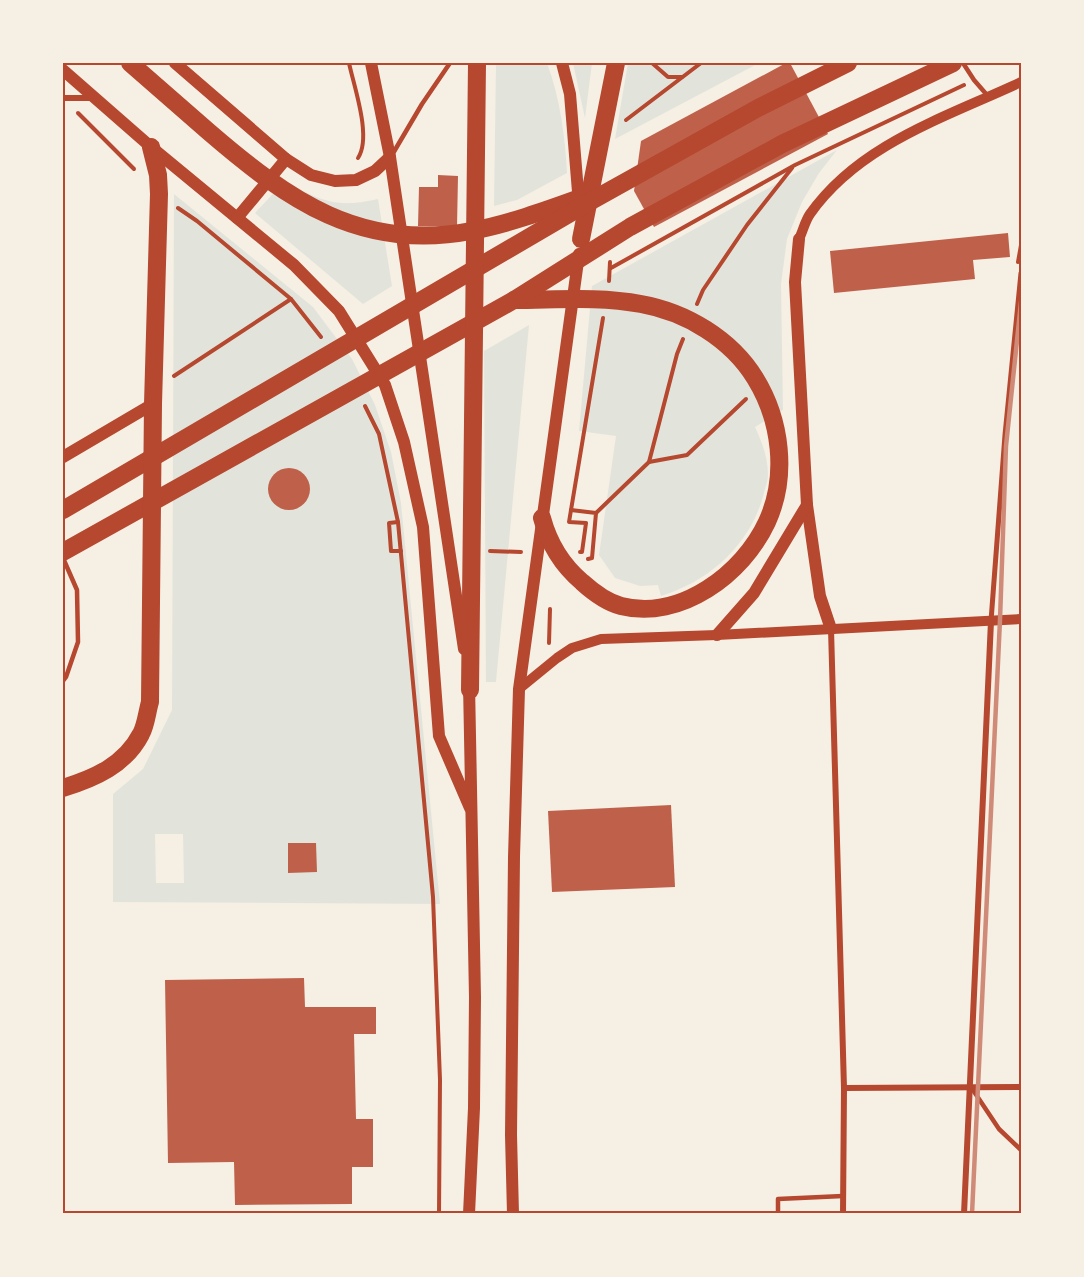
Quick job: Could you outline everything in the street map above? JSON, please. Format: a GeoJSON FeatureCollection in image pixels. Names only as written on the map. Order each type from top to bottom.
{"type":"FeatureCollection","features":[{"type":"Feature","properties":{"kind":"highway"},"geometry":{"type":"LineString","coordinates":[[130,63],[252,169],[314,209],[363,228],[400,234],[443,235],[470,232],[514,221],[624,182]]}},
{"type":"Feature","properties":{"kind":"highway"},"geometry":{"type":"LineString","coordinates":[[470,690],[477,63]]}},
{"type":"Feature","properties":{"kind":"highway"},"geometry":{"type":"LineString","coordinates":[[582,239],[616,63]]}},
{"type":"Feature","properties":{"kind":"highway"},"geometry":{"type":"LineString","coordinates":[[758,108],[820,63]]}},
{"type":"Feature","properties":{"kind":"highway"},"geometry":{"type":"LineString","coordinates":[[63,510],[624,182],[758,108],[848,63]]}},
{"type":"Feature","properties":{"kind":"highway"},"geometry":{"type":"LineString","coordinates":[[63,552],[514,300],[630,226],[782,144],[953,63]]}},
{"type":"Feature","properties":{"kind":"highway"},"geometry":{"type":"LineString","coordinates":[[63,788],[108,771],[124,757],[142,733],[150,702],[159,194],[158,175],[151,147]]}},
{"type":"Feature","properties":{"kind":"highway"},"geometry":{"type":"LineString","coordinates":[[514,300],[605,300],[633,303],[657,308],[706,330],[733,351],[753,376],[769,404],[778,436],[779,471],[772,506],[764,528],[744,555],[722,578],[700,594],[675,604],[660,607],[634,607],[621,606],[609,601],[585,585],[566,565],[549,538],[542,518]]}},
{"type":"Feature","properties":{"kind":"main road"},"geometry":{"type":"LineString","coordinates":[[175,63],[286,159],[311,175],[335,181],[356,180],[375,171],[390,158]]}},
{"type":"Feature","properties":{"kind":"main road"},"geometry":{"type":"LineString","coordinates":[[371,63],[390,158],[470,690],[474,1030],[469,1214]]}},
{"type":"Feature","properties":{"kind":"main road"},"geometry":{"type":"LineString","coordinates":[[513,1214],[511,1135],[514,857],[519,689],[582,239],[570,94],[562,63]]}},
{"type":"Feature","properties":{"kind":"main road"},"geometry":{"type":"LineString","coordinates":[[63,70],[151,147],[294,265],[339,311],[385,385],[404,442],[423,527],[439,735],[472,815]]}},
{"type":"Feature","properties":{"kind":"main road"},"geometry":{"type":"LineString","coordinates":[[237,218],[286,159]]}},
{"type":"Feature","properties":{"kind":"main road"},"geometry":{"type":"LineString","coordinates":[[799,239],[795,282],[807,505],[818,586],[831,629]]}},
{"type":"Feature","properties":{"kind":"main road"},"geometry":{"type":"LineString","coordinates":[[63,457],[154,397]]}},
{"type":"Feature","properties":{"kind":"main road"},"geometry":{"type":"LineString","coordinates":[[717,635],[754,593],[807,505]]}},
{"type":"Feature","properties":{"kind":"street"},"geometry":{"type":"LineString","coordinates":[[799,239],[809,216],[833,187],[863,160],[892,142],[1021,82]]}},
{"type":"Feature","properties":{"kind":"street"},"geometry":{"type":"LineString","coordinates":[[63,98],[96,98]]}},
{"type":"Feature","properties":{"kind":"street"},"geometry":{"type":"LineString","coordinates":[[964,1214],[992,621],[1005,435],[1021,273]]}},
{"type":"Feature","properties":{"kind":"street"},"geometry":{"type":"LineString","coordinates":[[519,689],[557,658],[586,642],[601,639],[1021,619]]}},
{"type":"Feature","properties":{"kind":"street"},"geometry":{"type":"LineString","coordinates":[[831,629],[844,1088],[843,1214]]}},
{"type":"Feature","properties":{"kind":"street"},"geometry":{"type":"LineString","coordinates":[[844,1088],[1021,1087]]}},
{"type":"Feature","properties":{"kind":"lane"},"geometry":{"type":"LineString","coordinates":[[390,158],[450,63]]}},
{"type":"Feature","properties":{"kind":"lane"},"geometry":{"type":"LineString","coordinates":[[963,63],[989,97]]}},
{"type":"Feature","properties":{"kind":"lane"},"geometry":{"type":"LineString","coordinates":[[63,558],[77,590],[78,642],[63,681]]}},
{"type":"Feature","properties":{"kind":"lane"},"geometry":{"type":"LineString","coordinates":[[971,1087],[999,1129],[1021,1150]]}},
{"type":"Feature","properties":{"kind":"lane"},"geometry":{"type":"LineString","coordinates":[[778,1214],[778,1199],[843,1196]]}},
{"type":"Feature","properties":{"kind":"path"},"geometry":{"type":"LineString","coordinates":[[349,63],[362,121],[363,146],[355,162]]}},
{"type":"Feature","properties":{"kind":"path"},"geometry":{"type":"LineString","coordinates":[[652,63],[668,77],[682,77]]}},
{"type":"Feature","properties":{"kind":"path"},"geometry":{"type":"LineString","coordinates":[[601,140],[701,63]]}},
{"type":"Feature","properties":{"kind":"path"},"geometry":{"type":"LineString","coordinates":[[611,268],[795,165],[974,80]]}},
{"type":"Feature","properties":{"kind":"path"},"geometry":{"type":"LineString","coordinates":[[63,98],[135,170]]}},
{"type":"Feature","properties":{"kind":"path"},"geometry":{"type":"LineString","coordinates":[[159,194],[197,221],[291,299],[327,344]]}},
{"type":"Feature","properties":{"kind":"path"},"geometry":{"type":"LineString","coordinates":[[607,292],[611,268],[610,257]]}},
{"type":"Feature","properties":{"kind":"path"},"geometry":{"type":"LineString","coordinates":[[154,397],[291,299]]}},
{"type":"Feature","properties":{"kind":"path"},"geometry":{"type":"LineString","coordinates":[[571,510],[603,315]]}},
{"type":"Feature","properties":{"kind":"path"},"geometry":{"type":"LineString","coordinates":[[649,462],[687,455],[752,393]]}},
{"type":"Feature","properties":{"kind":"path"},"geometry":{"type":"LineString","coordinates":[[363,403],[379,434],[398,522],[433,897],[440,1080],[439,1214]]}},
{"type":"Feature","properties":{"kind":"path"},"geometry":{"type":"LineString","coordinates":[[391,550],[389,523],[398,522]]}},
{"type":"Feature","properties":{"kind":"path"},"geometry":{"type":"LineString","coordinates":[[582,552],[586,523]]}},
{"type":"Feature","properties":{"kind":"shaded area"},"geometry":{"type":"Polygon","coordinates":[[[496,63],[547,63],[561,117],[567,173],[517,200],[494,206],[496,63]]]}},
{"type":"Feature","properties":{"kind":"shaded area"},"geometry":{"type":"Polygon","coordinates":[[[573,63],[592,63],[585,118],[573,63]]]}},
{"type":"Feature","properties":{"kind":"shaded area"},"geometry":{"type":"Polygon","coordinates":[[[628,63],[759,63],[615,139],[628,63]]]}},
{"type":"Feature","properties":{"kind":"shaded area"},"geometry":{"type":"Polygon","coordinates":[[[837,150],[819,173],[802,202],[787,239],[781,284],[783,410],[755,427],[764,450],[768,475],[758,511],[739,544],[726,558],[696,581],[679,589],[661,596],[658,585],[640,586],[615,578],[599,555],[616,436],[579,431],[592,286],[837,150]]]}},
{"type":"Feature","properties":{"kind":"shaded area"},"geometry":{"type":"Polygon","coordinates":[[[284,182],[319,198],[339,203],[378,199],[392,286],[363,304],[255,213],[284,182]]]}},
{"type":"Feature","properties":{"kind":"shaded area"},"geometry":{"type":"Polygon","coordinates":[[[174,194],[313,307],[352,359],[375,405],[391,452],[401,503],[440,904],[113,902],[113,794],[143,769],[172,710],[174,194]],[[155,834],[156,883],[184,883],[183,834],[155,834]]]}},
{"type":"Feature","properties":{"kind":"shaded area"},"geometry":{"type":"Polygon","coordinates":[[[529,325],[496,682],[486,682],[484,351],[529,325]]]}},
{"type":"Feature","properties":{"kind":"building"},"geometry":{"type":"Polygon","coordinates":[[[786,63],[790,63],[828,134],[654,227],[634,191],[641,141],[786,63]]]}},
{"type":"Feature","properties":{"kind":"building"},"geometry":{"type":"Polygon","coordinates":[[[438,175],[458,176],[457,227],[418,226],[419,187],[438,187],[438,175]]]}},
{"type":"Feature","properties":{"kind":"building"},"geometry":{"type":"Polygon","coordinates":[[[1008,233],[1010,257],[973,260],[975,279],[834,293],[830,251],[1008,233]]]}},
{"type":"Feature","properties":{"kind":"building"},"geometry":{"type":"Polygon","coordinates":[[[289,468],[297,469],[304,474],[309,481],[309,497],[304,504],[297,509],[289,510],[281,509],[274,504],[269,497],[268,489],[269,481],[274,474],[281,469],[289,468]]]}},
{"type":"Feature","properties":{"kind":"building"},"geometry":{"type":"Polygon","coordinates":[[[671,805],[675,887],[552,892],[548,811],[671,805]]]}},
{"type":"Feature","properties":{"kind":"building"},"geometry":{"type":"Polygon","coordinates":[[[288,843],[316,843],[317,872],[288,873],[288,843]]]}},
{"type":"Feature","properties":{"kind":"building"},"geometry":{"type":"Polygon","coordinates":[[[304,978],[305,1007],[376,1007],[376,1034],[354,1034],[356,1119],[373,1119],[373,1167],[352,1167],[352,1204],[235,1205],[234,1162],[168,1163],[165,980],[304,978]]]}},
{"type":"Feature","properties":{"kind":"railway"},"geometry":{"type":"LineString","coordinates":[[972,1214],[1006,446],[1021,302]]}}]}
